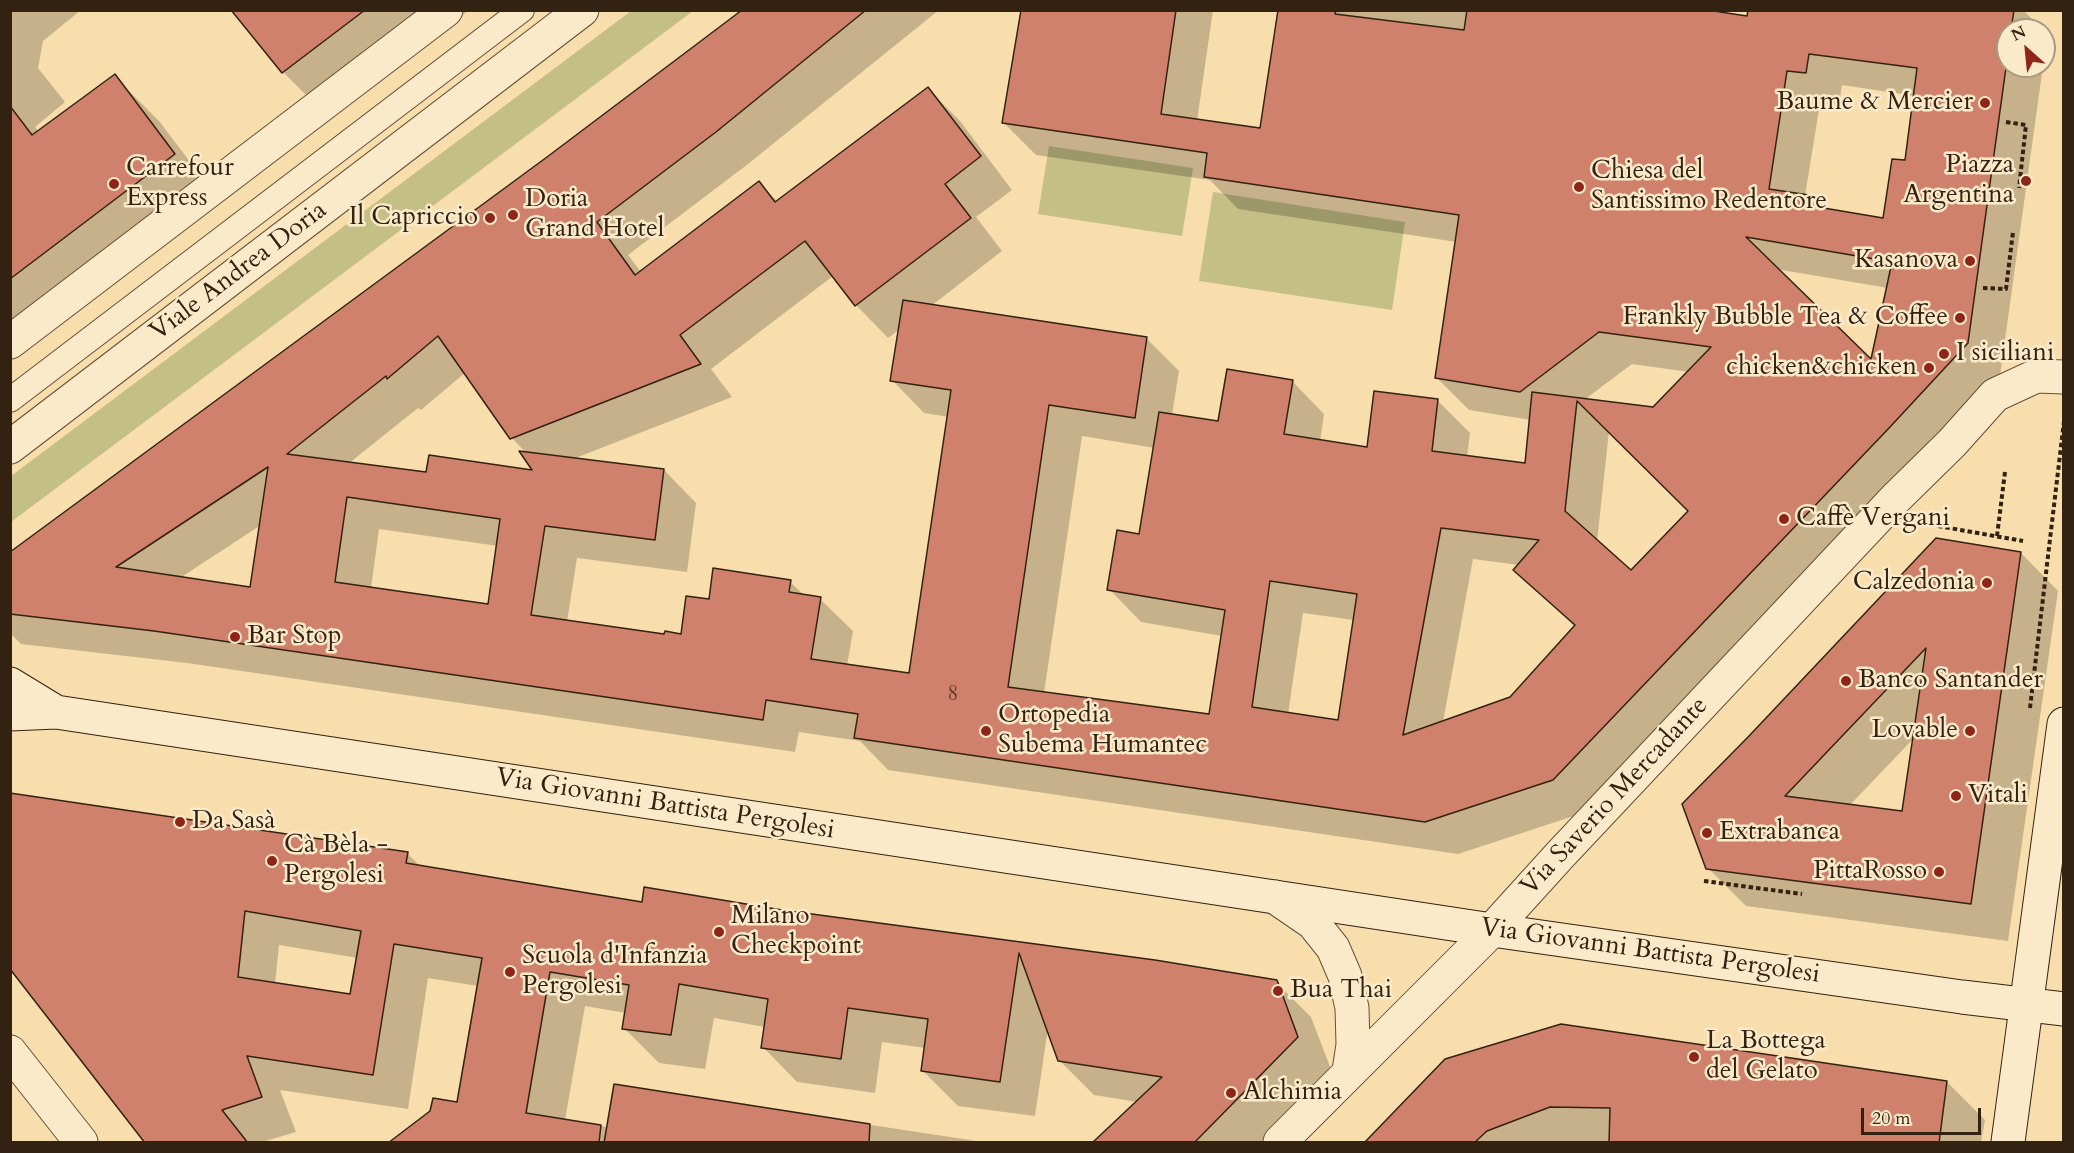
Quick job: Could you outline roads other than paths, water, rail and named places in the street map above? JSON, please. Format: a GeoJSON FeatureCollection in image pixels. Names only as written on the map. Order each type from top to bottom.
{"type":"FeatureCollection","features":[{"type":"Feature","properties":{"kind":"street"},"geometry":{"type":"LineString","coordinates":[[10,342],[446,10]]}},
{"type":"Feature","properties":{"kind":"street","name":"Viale Andrea Doria"},"geometry":{"type":"LineString","coordinates":[[10,447],[582,10]]}},
{"type":"Feature","properties":{"kind":"street","name":"Via Saverio Mercadante"},"geometry":{"type":"LineString","coordinates":[[1280,1143],[1492,930],[1568,846],[1995,395],[2036,376],[2064,377]]}},
{"type":"Feature","properties":{"kind":"street","name":"Via Giovanni Battista Pergolesi"},"geometry":{"type":"LineString","coordinates":[[10,684],[56,712]]}},
{"type":"Feature","properties":{"kind":"street","name":"Via Giovanni Battista Pergolesi"},"geometry":{"type":"LineString","coordinates":[[10,714],[56,712],[1492,930],[1962,998],[2064,1009]]}},
{"type":"Feature","properties":{"kind":"street"},"geometry":{"type":"LineString","coordinates":[[2008,1143],[2064,724]]}},
{"type":"Feature","properties":{"kind":"street","name":"Via Giovanni Battista Pergolesi"},"geometry":{"type":"LineString","coordinates":[[1275,897],[1313,923],[1333,948],[1345,976],[1352,1008],[1353,1045],[1350,1071]]}},
{"type":"Feature","properties":{"kind":"street"},"geometry":{"type":"LineString","coordinates":[[10,1052],[81,1143]]}},
{"type":"Feature","properties":{"kind":"lane","name":"Viale Andrea Doria"},"geometry":{"type":"LineString","coordinates":[[10,400],[522,10]]}},
{"type":"Feature","properties":{"kind":"place","name":"Baume & Mercier"},"geometry":{"type":"Point","coordinates":[1985,103]}},
{"type":"Feature","properties":{"kind":"place","name":"Piazza Argentina"},"geometry":{"type":"Point","coordinates":[2026,181]}},
{"type":"Feature","properties":{"kind":"place","name":"Carrefour Express"},"geometry":{"type":"Point","coordinates":[114,184]}},
{"type":"Feature","properties":{"kind":"place","name":"Chiesa del Santissimo Redentore"},"geometry":{"type":"Point","coordinates":[1579,187]}},
{"type":"Feature","properties":{"kind":"place","name":"Doria Grand Hotel"},"geometry":{"type":"Point","coordinates":[513,215]}},
{"type":"Feature","properties":{"kind":"place","name":"Il Capriccio"},"geometry":{"type":"Point","coordinates":[490,218]}},
{"type":"Feature","properties":{"kind":"place","name":"Kasanova"},"geometry":{"type":"Point","coordinates":[1970,261]}},
{"type":"Feature","properties":{"kind":"place","name":"Frankly Bubble Tea & Coffee"},"geometry":{"type":"Point","coordinates":[1960,318]}},
{"type":"Feature","properties":{"kind":"place","name":"I siciliani"},"geometry":{"type":"Point","coordinates":[1944,354]}},
{"type":"Feature","properties":{"kind":"place","name":"chicken&chicken"},"geometry":{"type":"Point","coordinates":[1929,368]}},
{"type":"Feature","properties":{"kind":"place","name":"Caffè Vergani"},"geometry":{"type":"Point","coordinates":[1784,519]}},
{"type":"Feature","properties":{"kind":"place","name":"Calzedonia"},"geometry":{"type":"Point","coordinates":[1987,583]}},
{"type":"Feature","properties":{"kind":"place","name":"Bar Stop"},"geometry":{"type":"Point","coordinates":[235,637]}},
{"type":"Feature","properties":{"kind":"place","name":"Banco Santander"},"geometry":{"type":"Point","coordinates":[1846,681]}},
{"type":"Feature","properties":{"kind":"place","name":"Ortopedia Subema Humantec"},"geometry":{"type":"Point","coordinates":[986,731]}},
{"type":"Feature","properties":{"kind":"place","name":"Lovable"},"geometry":{"type":"Point","coordinates":[1970,731]}},
{"type":"Feature","properties":{"kind":"place","name":"Vitali"},"geometry":{"type":"Point","coordinates":[1956,796]}},
{"type":"Feature","properties":{"kind":"place","name":"Da Sasà"},"geometry":{"type":"Point","coordinates":[180,822]}},
{"type":"Feature","properties":{"kind":"place","name":"Extrabanca"},"geometry":{"type":"Point","coordinates":[1707,833]}},
{"type":"Feature","properties":{"kind":"place","name":"Cà Bèla - Pergolesi"},"geometry":{"type":"Point","coordinates":[272,861]}},
{"type":"Feature","properties":{"kind":"place","name":"PittaRosso"},"geometry":{"type":"Point","coordinates":[1939,872]}},
{"type":"Feature","properties":{"kind":"place","name":"Milano Checkpoint"},"geometry":{"type":"Point","coordinates":[719,932]}},
{"type":"Feature","properties":{"kind":"place","name":"Scuola d'Infanzia Pergolesi"},"geometry":{"type":"Point","coordinates":[510,972]}},
{"type":"Feature","properties":{"kind":"place","name":"Bua Thai"},"geometry":{"type":"Point","coordinates":[1278,991]}},
{"type":"Feature","properties":{"kind":"place","name":"La Bottega del Gelato"},"geometry":{"type":"Point","coordinates":[1694,1057]}},
{"type":"Feature","properties":{"kind":"place","name":"Alchimia"},"geometry":{"type":"Point","coordinates":[1231,1093]}}]}
